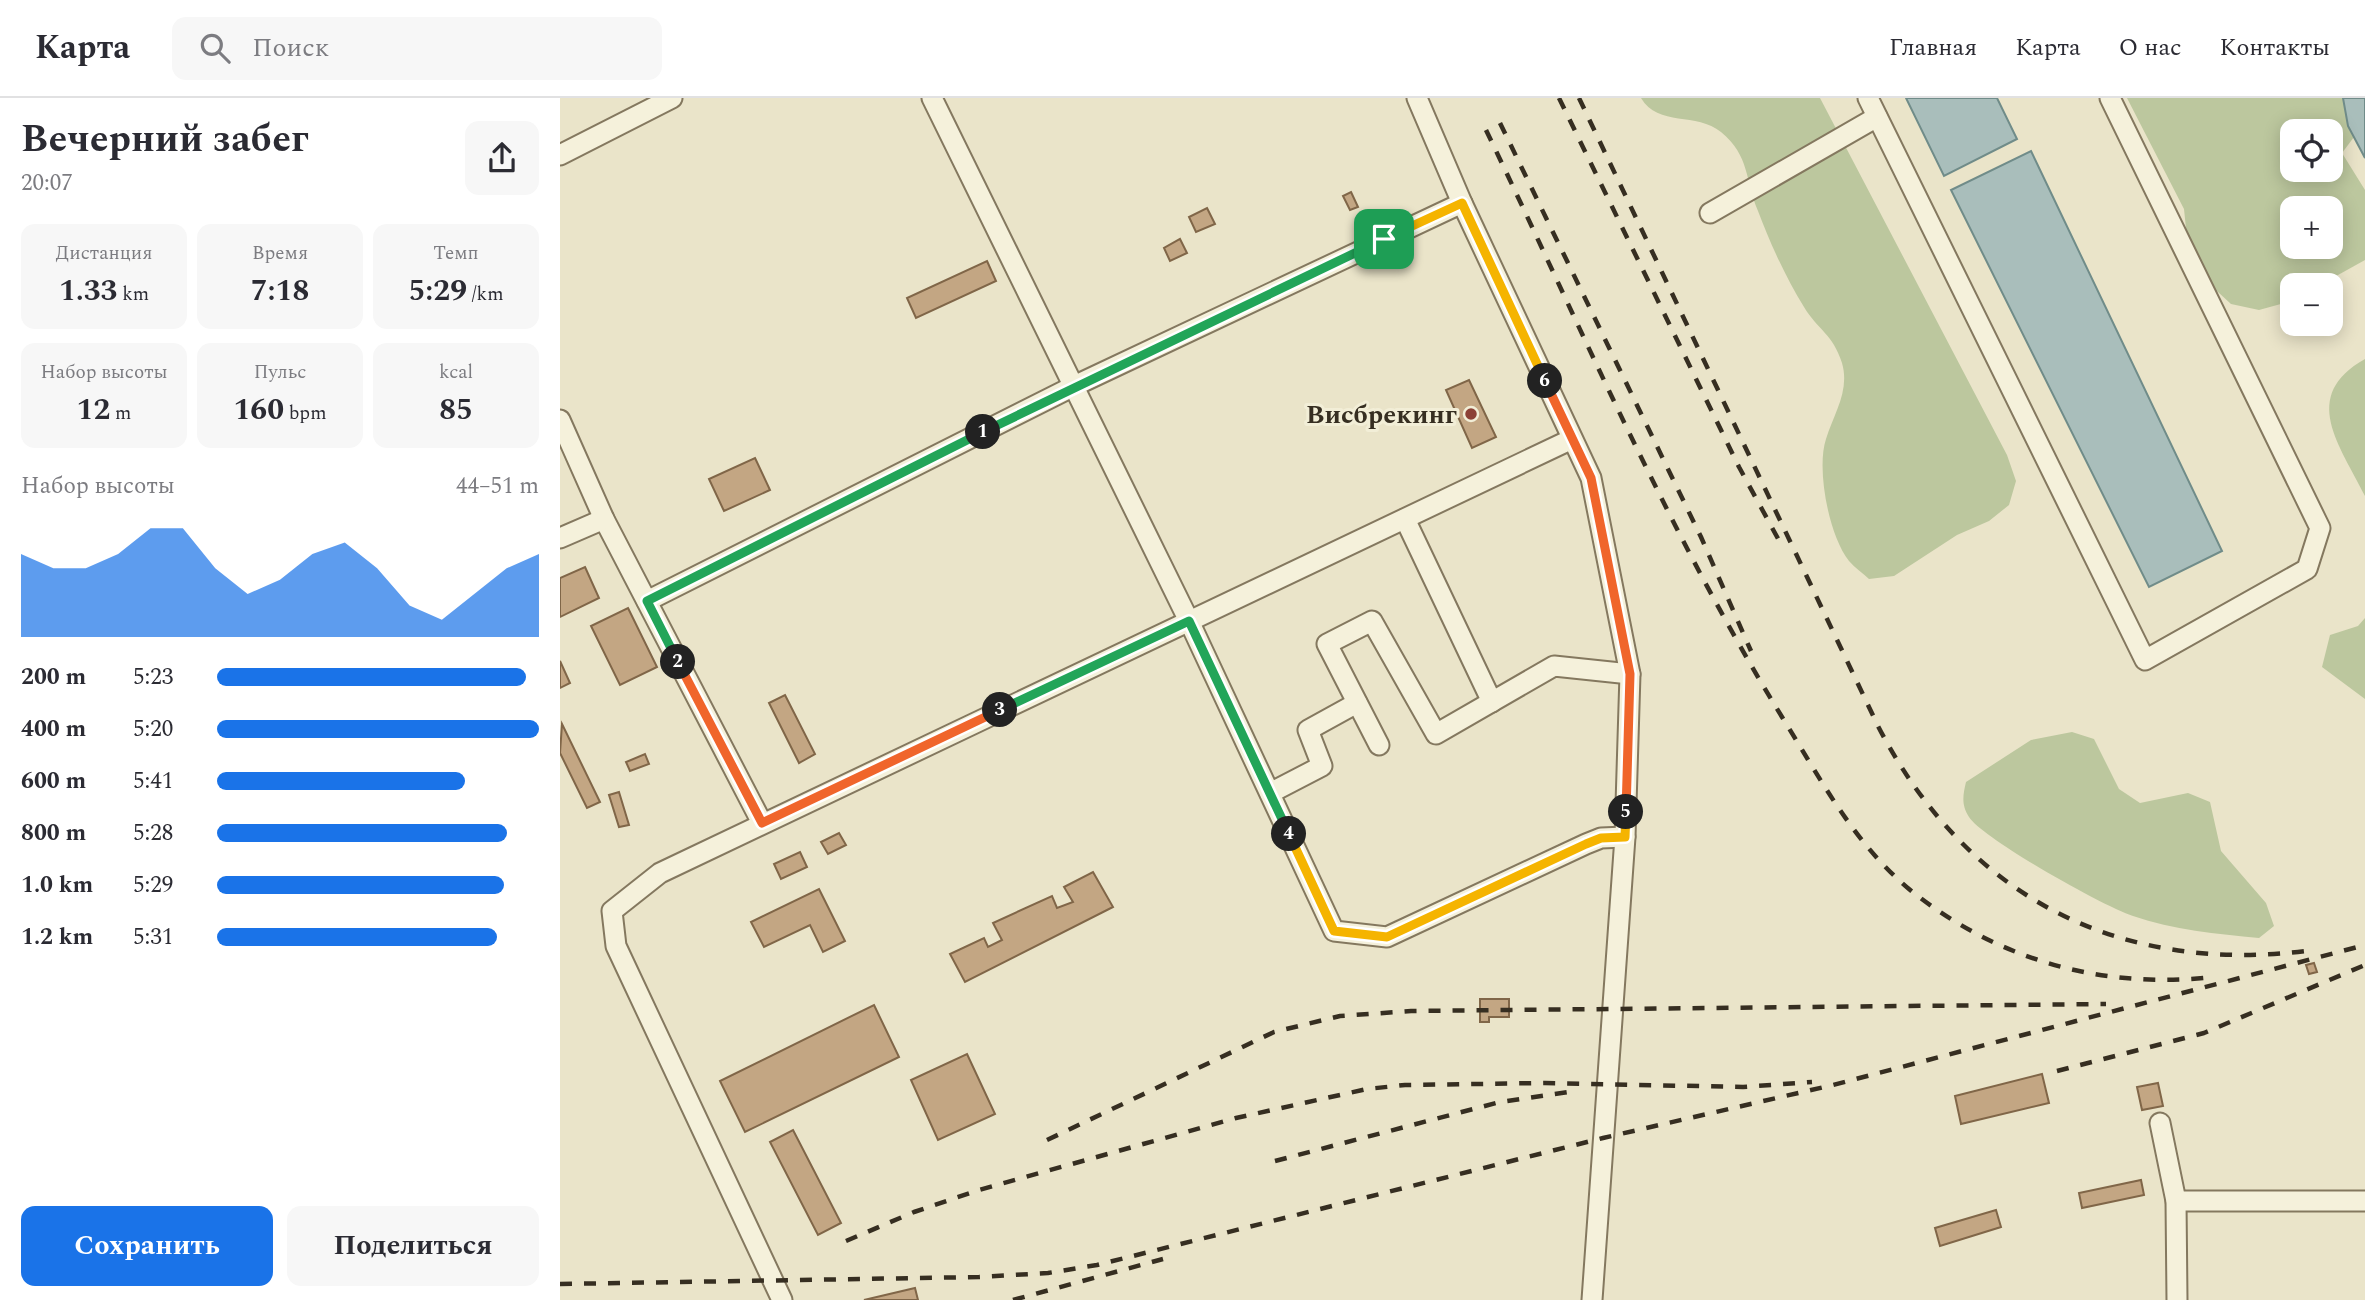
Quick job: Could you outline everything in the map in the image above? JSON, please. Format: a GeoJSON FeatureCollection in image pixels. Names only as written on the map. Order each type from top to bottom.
{"type":"FeatureCollection","features":[{"type":"Feature","properties":{"kind":"lane"},"geometry":{"type":"LineString","coordinates":[[560,155],[672,98]]}},
{"type":"Feature","properties":{"kind":"lane"},"geometry":{"type":"LineString","coordinates":[[932,98],[1189,621],[1334,931],[1387,937],[1586,844],[1601,838],[1625,837]]}},
{"type":"Feature","properties":{"kind":"lane"},"geometry":{"type":"LineString","coordinates":[[1417,98],[1462,203],[1591,478],[1630,674],[1625,837],[1592,1300]]}},
{"type":"Feature","properties":{"kind":"lane"},"geometry":{"type":"LineString","coordinates":[[1868,98],[2145,660],[2308,569],[2320,528],[2110,98]]}},
{"type":"Feature","properties":{"kind":"lane"},"geometry":{"type":"LineString","coordinates":[[1710,213],[1878,117]]}},
{"type":"Feature","properties":{"kind":"lane"},"geometry":{"type":"LineString","coordinates":[[647,601],[1074,386],[1462,203]]}},
{"type":"Feature","properties":{"kind":"lane"},"geometry":{"type":"LineString","coordinates":[[560,420],[604,519],[762,823]]}},
{"type":"Feature","properties":{"kind":"lane"},"geometry":{"type":"LineString","coordinates":[[782,1300],[616,946],[612,911],[660,873],[1572,439]]}},
{"type":"Feature","properties":{"kind":"lane"},"geometry":{"type":"LineString","coordinates":[[560,538],[604,519]]}},
{"type":"Feature","properties":{"kind":"lane"},"geometry":{"type":"LineString","coordinates":[[1405,519],[1493,702]]}},
{"type":"Feature","properties":{"kind":"lane"},"geometry":{"type":"LineString","coordinates":[[1379,745],[1327,644],[1372,621],[1436,734],[1554,666],[1630,674]]}},
{"type":"Feature","properties":{"kind":"lane"},"geometry":{"type":"LineString","coordinates":[[1270,793],[1322,766],[1308,730],[1357,703]]}},
{"type":"Feature","properties":{"kind":"lane"},"geometry":{"type":"LineString","coordinates":[[2160,1123],[2176,1201],[2177,1300]]}},
{"type":"Feature","properties":{"kind":"lane"},"geometry":{"type":"LineString","coordinates":[[2176,1201],[2365,1201]]}},
{"type":"Feature","properties":{"kind":"green space"},"geometry":{"type":"Polygon","coordinates":[[[1641,98],[1820,98],[2007,455],[2016,481],[2009,505],[1989,521],[1957,535],[1894,576],[1869,579],[1849,561],[1830,519],[1823,467],[1826,439],[1843,392],[1844,373],[1838,353],[1804,307],[1773,248],[1737,150],[1721,132],[1711,126],[1657,113],[1641,98]]]}},
{"type":"Feature","properties":{"kind":"green space"},"geometry":{"type":"Polygon","coordinates":[[[2127,98],[2365,98],[2357,133],[2343,152],[2343,119],[2280,119],[2280,182],[2343,182],[2343,155],[2365,190],[2365,260],[2342,273],[2280,273],[2280,304],[2259,310],[2231,304],[2206,281],[2188,248],[2184,209],[2127,98]]]}},
{"type":"Feature","properties":{"kind":"green space"},"geometry":{"type":"Polygon","coordinates":[[[2365,359],[2365,496],[2337,440],[2329,405],[2334,389],[2345,373],[2365,359]]]}},
{"type":"Feature","properties":{"kind":"green space"},"geometry":{"type":"Polygon","coordinates":[[[2365,618],[2365,699],[2322,667],[2330,635],[2358,626],[2365,618]]]}},
{"type":"Feature","properties":{"kind":"green space"},"geometry":{"type":"Polygon","coordinates":[[[2072,732],[2094,739],[2119,789],[2140,803],[2188,793],[2210,802],[2221,851],[2266,903],[2274,926],[2259,938],[2179,928],[2133,916],[2098,900],[2020,856],[1969,817],[1963,800],[1966,782],[2031,740],[2072,732]]]}},
{"type":"Feature","properties":{"kind":"shaded area"},"geometry":{"type":"Polygon","coordinates":[[[1906,98],[1997,98],[2017,139],[1944,176],[1906,98]]]}},
{"type":"Feature","properties":{"kind":"shaded area"},"geometry":{"type":"Polygon","coordinates":[[[2343,98],[2365,98],[2365,158],[2348,126],[2343,98]]]}},
{"type":"Feature","properties":{"kind":"shaded area"},"geometry":{"type":"Polygon","coordinates":[[[2031,151],[2222,551],[2149,587],[1951,190],[2031,151]]]}},
{"type":"Feature","properties":{"kind":"building"},"geometry":{"type":"Polygon","coordinates":[[[1351,192],[1358,207],[1350,210],[1343,196],[1351,192]]]}},
{"type":"Feature","properties":{"kind":"building"},"geometry":{"type":"Polygon","coordinates":[[[1207,208],[1215,224],[1196,232],[1189,217],[1207,208]]]}},
{"type":"Feature","properties":{"kind":"building"},"geometry":{"type":"Polygon","coordinates":[[[1180,239],[1187,253],[1170,261],[1164,248],[1180,239]]]}},
{"type":"Feature","properties":{"kind":"building"},"geometry":{"type":"Polygon","coordinates":[[[987,261],[996,281],[916,318],[907,298],[987,261]]]}},
{"type":"Feature","properties":{"kind":"building","name":"Висбрекинг"},"geometry":{"type":"Polygon","coordinates":[[[1469,380],[1496,437],[1472,448],[1446,390],[1469,380]]]}},
{"type":"Feature","properties":{"kind":"building"},"geometry":{"type":"Polygon","coordinates":[[[755,458],[770,490],[724,511],[709,479],[755,458]]]}},
{"type":"Feature","properties":{"kind":"building"},"geometry":{"type":"Polygon","coordinates":[[[585,567],[599,598],[560,617],[560,578],[585,567]]]}},
{"type":"Feature","properties":{"kind":"building"},"geometry":{"type":"Polygon","coordinates":[[[628,608],[657,667],[620,685],[591,626],[628,608]]]}},
{"type":"Feature","properties":{"kind":"building"},"geometry":{"type":"Polygon","coordinates":[[[560,661],[570,683],[560,688],[560,661]]]}},
{"type":"Feature","properties":{"kind":"building"},"geometry":{"type":"Polygon","coordinates":[[[785,695],[815,754],[799,763],[769,703],[785,695]]]}},
{"type":"Feature","properties":{"kind":"building"},"geometry":{"type":"Polygon","coordinates":[[[562,724],[600,802],[587,808],[560,753],[562,724]]]}},
{"type":"Feature","properties":{"kind":"building"},"geometry":{"type":"Polygon","coordinates":[[[645,754],[649,764],[630,771],[626,762],[645,754]]]}},
{"type":"Feature","properties":{"kind":"building"},"geometry":{"type":"Polygon","coordinates":[[[619,792],[629,825],[619,827],[609,795],[619,792]]]}},
{"type":"Feature","properties":{"kind":"building"},"geometry":{"type":"Polygon","coordinates":[[[839,833],[846,845],[828,854],[821,842],[839,833]]]}},
{"type":"Feature","properties":{"kind":"building"},"geometry":{"type":"Polygon","coordinates":[[[800,852],[807,867],[781,879],[774,864],[800,852]]]}},
{"type":"Feature","properties":{"kind":"building"},"geometry":{"type":"Polygon","coordinates":[[[1093,872],[1113,907],[965,982],[950,954],[984,938],[988,947],[1002,940],[993,923],[1052,896],[1057,908],[1073,902],[1064,887],[1093,872]]]}},
{"type":"Feature","properties":{"kind":"building"},"geometry":{"type":"Polygon","coordinates":[[[819,889],[845,941],[823,952],[810,925],[764,947],[751,922],[819,889]]]}},
{"type":"Feature","properties":{"kind":"building"},"geometry":{"type":"Polygon","coordinates":[[[2314,963],[2317,972],[2309,974],[2306,965],[2314,963]]]}},
{"type":"Feature","properties":{"kind":"building"},"geometry":{"type":"Polygon","coordinates":[[[1480,999],[1509,999],[1509,1017],[1489,1017],[1489,1022],[1480,1022],[1480,999]]]}},
{"type":"Feature","properties":{"kind":"building"},"geometry":{"type":"Polygon","coordinates":[[[874,1005],[899,1057],[745,1132],[720,1081],[874,1005]]]}},
{"type":"Feature","properties":{"kind":"building"},"geometry":{"type":"Polygon","coordinates":[[[967,1054],[995,1114],[938,1140],[911,1080],[967,1054]]]}},
{"type":"Feature","properties":{"kind":"building"},"geometry":{"type":"Polygon","coordinates":[[[2042,1074],[2049,1103],[1961,1124],[1955,1096],[2042,1074]]]}},
{"type":"Feature","properties":{"kind":"building"},"geometry":{"type":"Polygon","coordinates":[[[2158,1083],[2163,1106],[2142,1110],[2137,1087],[2158,1083]]]}},
{"type":"Feature","properties":{"kind":"building"},"geometry":{"type":"Polygon","coordinates":[[[793,1130],[841,1223],[818,1235],[770,1142],[793,1130]]]}},
{"type":"Feature","properties":{"kind":"building"},"geometry":{"type":"Polygon","coordinates":[[[2141,1180],[2144,1195],[2082,1208],[2079,1193],[2141,1180]]]}},
{"type":"Feature","properties":{"kind":"building"},"geometry":{"type":"Polygon","coordinates":[[[1996,1210],[2001,1227],[1940,1246],[1935,1228],[1996,1210]]]}},
{"type":"Feature","properties":{"kind":"building"},"geometry":{"type":"Polygon","coordinates":[[[915,1288],[918,1300],[864,1300],[915,1288]]]}},
{"type":"Feature","properties":{"kind":"railway"},"geometry":{"type":"LineString","coordinates":[[1559,98],[1739,467],[1782,546]]}},
{"type":"Feature","properties":{"kind":"railway"},"geometry":{"type":"LineString","coordinates":[[1579,98],[1878,726],[1914,786],[1957,838],[2004,880],[2057,913],[2115,936],[2177,950],[2243,955],[2313,950]]}},
{"type":"Feature","properties":{"kind":"railway"},"geometry":{"type":"LineString","coordinates":[[1500,123],[1701,537],[1751,651]]}},
{"type":"Feature","properties":{"kind":"railway"},"geometry":{"type":"LineString","coordinates":[[1486,130],[1626,427],[1701,574],[1740,646],[1810,763],[1871,851],[1909,889],[1942,913],[2011,950],[2048,963],[2125,978],[2204,978]]}},
{"type":"Feature","properties":{"kind":"railway"},"geometry":{"type":"LineString","coordinates":[[560,1284],[979,1277],[1048,1273],[1097,1265],[1603,1138],[1833,1085],[2365,945]]}},
{"type":"Feature","properties":{"kind":"railway"},"geometry":{"type":"LineString","coordinates":[[2057,1071],[2204,1033],[2365,965]]}},
{"type":"Feature","properties":{"kind":"railway"},"geometry":{"type":"LineString","coordinates":[[1047,1140],[1274,1032],[1340,1016],[1411,1011],[2106,1004]]}},
{"type":"Feature","properties":{"kind":"railway"},"geometry":{"type":"LineString","coordinates":[[846,1241],[914,1212],[979,1190],[1236,1118],[1367,1089],[1405,1085],[1545,1083],[1743,1087],[1812,1082]]}},
{"type":"Feature","properties":{"kind":"railway"},"geometry":{"type":"LineString","coordinates":[[1275,1161],[1500,1102],[1569,1092]]}},
{"type":"Feature","properties":{"kind":"railway"},"geometry":{"type":"LineString","coordinates":[[1013,1300],[1163,1259]]}},
{"type":"Feature","properties":{"kind":"place","name":"Висбрекинг"},"geometry":{"type":"Point","coordinates":[1471,414]}},
{"type":"Feature","properties":{"kind":"route"},"geometry":{"type":"LineString","coordinates":[[1462,203],[1591,478],[1630,674],[1625,837],[1601,838],[1586,844],[1387,937],[1334,931],[1189,621],[762,823],[647,601],[1074,386],[1384,239],[1462,203]]}}]}
